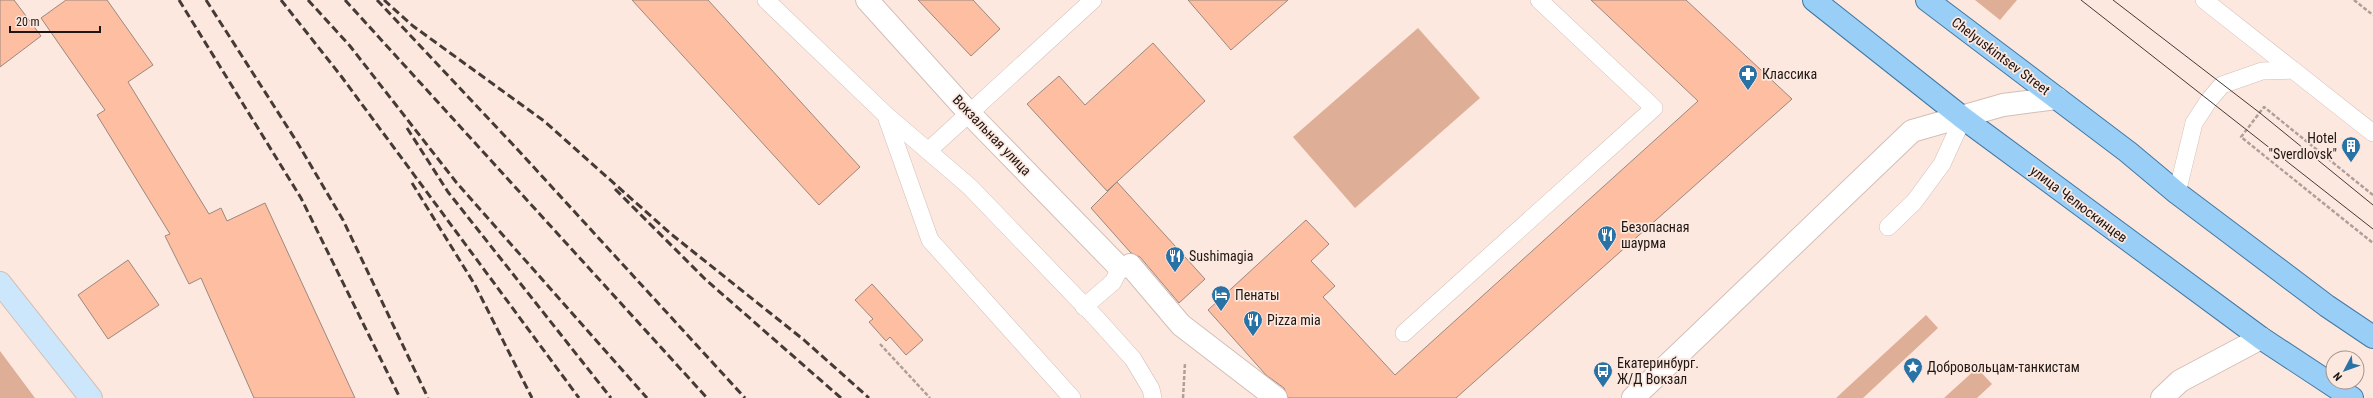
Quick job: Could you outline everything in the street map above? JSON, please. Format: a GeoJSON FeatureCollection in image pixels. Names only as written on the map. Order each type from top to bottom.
{"type":"FeatureCollection","features":[{"type":"Feature","properties":{"kind":"main road","name":"улица Челюскинцев"},"geometry":{"type":"LineString","coordinates":[[1814,0],[1963,118],[2261,338],[2352,398]]}},
{"type":"Feature","properties":{"kind":"main road","name":"Chelyuskintsev Street"},"geometry":{"type":"LineString","coordinates":[[1927,0],[2057,98]]}},
{"type":"Feature","properties":{"kind":"main road"},"geometry":{"type":"LineString","coordinates":[[2057,98],[2177,193],[2327,306],[2373,337]]}},
{"type":"Feature","properties":{"kind":"main road"},"geometry":{"type":"LineString","coordinates":[[0,283],[91,398]]}},
{"type":"Feature","properties":{"kind":"street","name":"Вокзальная улица"},"geometry":{"type":"LineString","coordinates":[[867,0],[969,113],[1125,267],[1181,325],[1276,398]]}},
{"type":"Feature","properties":{"kind":"street"},"geometry":{"type":"LineString","coordinates":[[1633,398],[1912,131],[1963,118],[2003,105],[2057,98]]}},
{"type":"Feature","properties":{"kind":"street"},"geometry":{"type":"LineString","coordinates":[[2162,398],[2180,382],[2261,338]]}},
{"type":"Feature","properties":{"kind":"lane"},"geometry":{"type":"LineString","coordinates":[[766,0],[885,114],[970,187],[1133,359],[1151,389],[1153,398]]}},
{"type":"Feature","properties":{"kind":"lane"},"geometry":{"type":"LineString","coordinates":[[928,151],[1093,0]]}},
{"type":"Feature","properties":{"kind":"lane"},"geometry":{"type":"LineString","coordinates":[[1404,333],[1654,108],[1539,0]]}},
{"type":"Feature","properties":{"kind":"lane"},"geometry":{"type":"LineString","coordinates":[[2204,0],[2373,133]]}},
{"type":"Feature","properties":{"kind":"lane"},"geometry":{"type":"LineString","coordinates":[[2177,193],[2194,123],[2209,100],[2222,85],[2262,71],[2293,70]]}},
{"type":"Feature","properties":{"kind":"lane"},"geometry":{"type":"LineString","coordinates":[[885,114],[930,240],[1072,398]]}},
{"type":"Feature","properties":{"kind":"lane"},"geometry":{"type":"LineString","coordinates":[[1888,227],[1914,202],[1942,164],[1963,118]]}},
{"type":"Feature","properties":{"kind":"lane"},"geometry":{"type":"LineString","coordinates":[[1084,307],[1113,282],[1125,267]]}},
{"type":"Feature","properties":{"kind":"path"},"geometry":{"type":"LineString","coordinates":[[2354,0],[2373,16]]}},
{"type":"Feature","properties":{"kind":"path"},"geometry":{"type":"LineString","coordinates":[[2373,195],[2264,106],[2241,137],[2373,243]]}},
{"type":"Feature","properties":{"kind":"path"},"geometry":{"type":"LineString","coordinates":[[880,344],[930,398]]}},
{"type":"Feature","properties":{"kind":"shaded area"},"geometry":{"type":"Polygon","coordinates":[[[1975,0],[2017,0],[2000,20],[1975,0]]]}},
{"type":"Feature","properties":{"kind":"shaded area"},"geometry":{"type":"Polygon","coordinates":[[[1418,28],[1480,98],[1355,208],[1293,137],[1418,28]]]}},
{"type":"Feature","properties":{"kind":"shaded area"},"geometry":{"type":"Polygon","coordinates":[[[1926,315],[1938,328],[1863,398],[1836,398],[1926,315]]]}},
{"type":"Feature","properties":{"kind":"shaded area"},"geometry":{"type":"Polygon","coordinates":[[[0,351],[35,398],[0,398],[0,351]]]}},
{"type":"Feature","properties":{"kind":"shaded area"},"geometry":{"type":"Polygon","coordinates":[[[1977,368],[1992,384],[1977,398],[1944,398],[1977,368]]]}},
{"type":"Feature","properties":{"kind":"building"},"geometry":{"type":"Polygon","coordinates":[[[0,0],[14,0],[41,36],[0,67],[0,0]]]}},
{"type":"Feature","properties":{"kind":"building"},"geometry":{"type":"Polygon","coordinates":[[[66,0],[107,0],[153,65],[128,82],[209,214],[221,208],[227,221],[265,203],[355,398],[254,398],[201,278],[189,284],[165,236],[170,234],[97,115],[105,110],[41,18],[66,0]]]}},
{"type":"Feature","properties":{"kind":"building"},"geometry":{"type":"Polygon","coordinates":[[[632,0],[708,0],[860,167],[819,205],[632,0]]]}},
{"type":"Feature","properties":{"kind":"building"},"geometry":{"type":"Polygon","coordinates":[[[918,0],[973,0],[1000,29],[971,56],[918,0]]]}},
{"type":"Feature","properties":{"kind":"building"},"geometry":{"type":"Polygon","coordinates":[[[1188,0],[1288,0],[1231,50],[1188,0]]]}},
{"type":"Feature","properties":{"kind":"building"},"geometry":{"type":"Polygon","coordinates":[[[1591,0],[1686,0],[1792,99],[1456,398],[1288,398],[1284,388],[1266,375],[1208,310],[1306,220],[1329,244],[1311,261],[1335,286],[1323,297],[1395,375],[1698,101],[1591,0]]]}},
{"type":"Feature","properties":{"kind":"building"},"geometry":{"type":"Polygon","coordinates":[[[1153,43],[1205,101],[1107,191],[1027,104],[1059,76],[1085,105],[1153,43]]]}},
{"type":"Feature","properties":{"kind":"building"},"geometry":{"type":"Polygon","coordinates":[[[1117,182],[1205,279],[1179,303],[1140,257],[1131,253],[1091,208],[1117,182]]]}},
{"type":"Feature","properties":{"kind":"building"},"geometry":{"type":"Polygon","coordinates":[[[128,260],[159,305],[108,339],[78,295],[128,260]]]}},
{"type":"Feature","properties":{"kind":"building"},"geometry":{"type":"Polygon","coordinates":[[[872,284],[923,340],[906,355],[890,337],[886,341],[869,322],[873,319],[855,300],[872,284]]]}},
{"type":"Feature","properties":{"kind":"tram line"},"geometry":{"type":"LineString","coordinates":[[2081,0],[2373,229]]}},
{"type":"Feature","properties":{"kind":"tram line"},"geometry":{"type":"LineString","coordinates":[[2113,0],[2260,113],[2373,205]]}},
{"type":"Feature","properties":{"kind":"railway"},"geometry":{"type":"LineString","coordinates":[[179,0],[301,198],[400,398]]}},
{"type":"Feature","properties":{"kind":"railway"},"geometry":{"type":"LineString","coordinates":[[206,0],[297,142],[343,220],[428,398]]}},
{"type":"Feature","properties":{"kind":"railway"},"geometry":{"type":"LineString","coordinates":[[281,0],[341,76],[579,398]]}},
{"type":"Feature","properties":{"kind":"railway"},"geometry":{"type":"LineString","coordinates":[[308,0],[350,46],[456,182],[647,398]]}},
{"type":"Feature","properties":{"kind":"railway"},"geometry":{"type":"LineString","coordinates":[[345,0],[707,398]]}},
{"type":"Feature","properties":{"kind":"railway"},"geometry":{"type":"LineString","coordinates":[[377,0],[518,150],[745,398]]}},
{"type":"Feature","properties":{"kind":"railway"},"geometry":{"type":"LineString","coordinates":[[384,0],[413,26],[544,121],[671,234],[804,340],[869,398]]}},
{"type":"Feature","properties":{"kind":"railway"},"geometry":{"type":"LineString","coordinates":[[407,128],[448,192],[611,398]]}},
{"type":"Feature","properties":{"kind":"railway"},"geometry":{"type":"LineString","coordinates":[[412,183],[475,285],[532,398]]}},
{"type":"Feature","properties":{"kind":"railway"},"geometry":{"type":"LineString","coordinates":[[615,189],[705,279],[841,398]]}},
{"type":"Feature","properties":{"kind":"place","name":"Классика"},"geometry":{"type":"Point","coordinates":[1748,91]}},
{"type":"Feature","properties":{"kind":"place","name":"Hotel \"Sverdlovsk\""},"geometry":{"type":"Point","coordinates":[2351,163]}},
{"type":"Feature","properties":{"kind":"place","name":"Безопасная шаурма"},"geometry":{"type":"Point","coordinates":[1607,252]}},
{"type":"Feature","properties":{"kind":"place","name":"Sushimagia"},"geometry":{"type":"Point","coordinates":[1175,273]}},
{"type":"Feature","properties":{"kind":"place","name":"Пенаты"},"geometry":{"type":"Point","coordinates":[1221,312]}},
{"type":"Feature","properties":{"kind":"place","name":"Pizza mia"},"geometry":{"type":"Point","coordinates":[1253,337]}},
{"type":"Feature","properties":{"kind":"place","name":"Добровольцам-танкистам"},"geometry":{"type":"Point","coordinates":[1913,384]}},
{"type":"Feature","properties":{"kind":"place","name":"Екатеринбург. Ж/Д Вокзал"},"geometry":{"type":"Point","coordinates":[1603,388]}}]}
